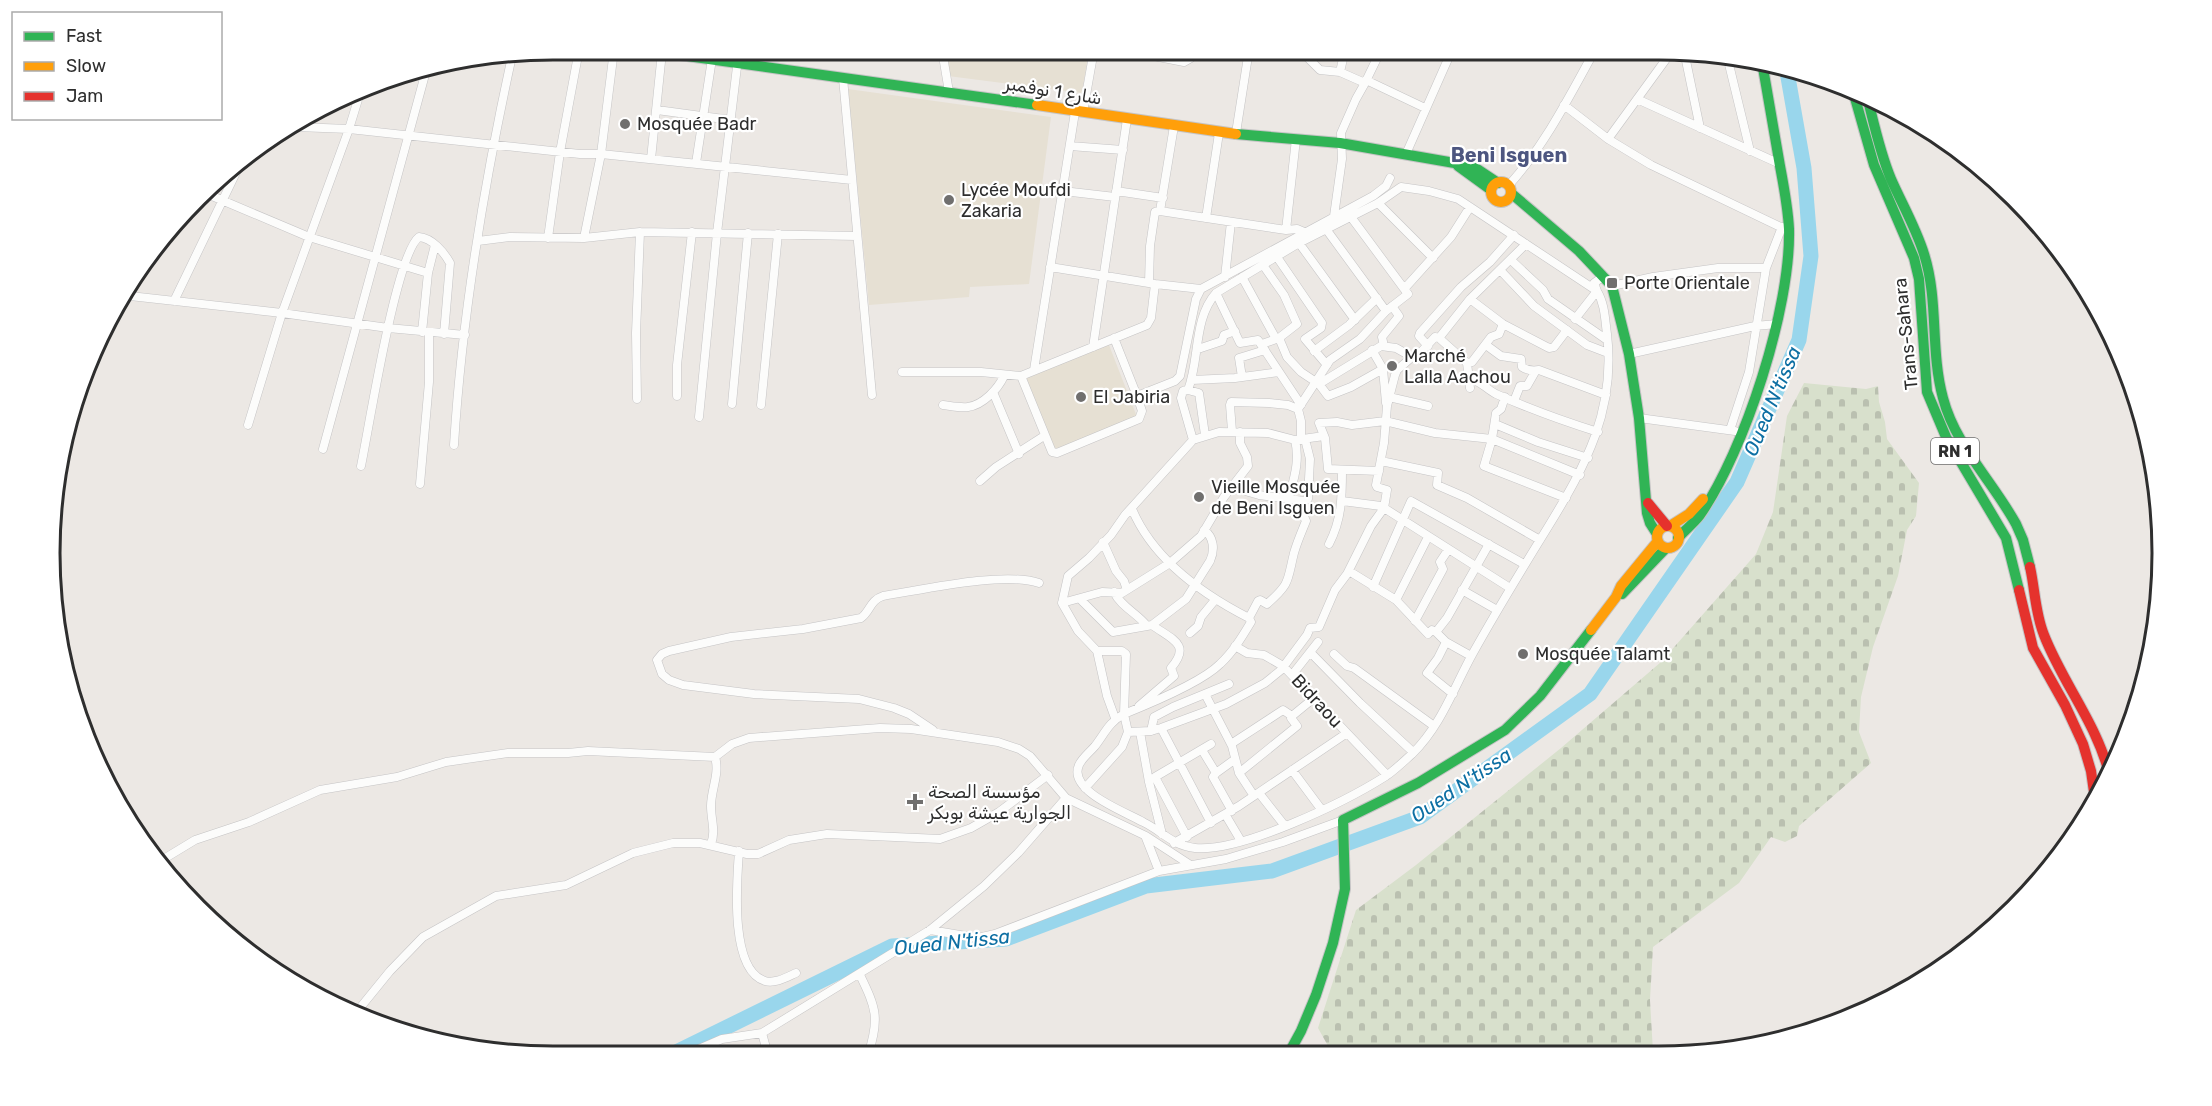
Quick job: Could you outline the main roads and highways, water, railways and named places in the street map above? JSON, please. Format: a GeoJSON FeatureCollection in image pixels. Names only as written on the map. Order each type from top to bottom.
{"type":"FeatureCollection","features":[{"type":"Feature","properties":{"kind":"main road","name":"شارع 1 نوفمبر"},"geometry":{"type":"LineString","coordinates":[[718,60],[1218,133],[1340,143],[1457,165],[1504,190],[1535,217],[1540,218],[1579,251],[1612,286],[1629,354],[1639,418],[1646,501]]}},
{"type":"Feature","properties":{"kind":"main road"},"geometry":{"type":"LineString","coordinates":[[1646,501],[1650,523],[1660,541],[1672,547],[1704,508],[1719,482],[1742,432],[1777,324],[1785,282],[1786,229],[1780,164],[1764,71]]}},
{"type":"Feature","properties":{"kind":"main road","name":"Trans-Sahara"},"geometry":{"type":"LineString","coordinates":[[1856,102],[1874,165],[1914,258],[1919,279],[1927,392],[1946,437],[2006,538],[2012,553],[2034,650],[2077,726],[2090,762],[2093,786]]}},
{"type":"Feature","properties":{"kind":"main road","name":"Trans-Sahara"},"geometry":{"type":"LineString","coordinates":[[1870,108],[1881,151],[1922,245],[1929,268],[1936,372],[1942,397],[1959,436],[1976,465],[2006,507],[2023,539],[2033,578],[2039,621],[2062,675],[2095,731],[2105,762]]}},
{"type":"Feature","properties":{"kind":"main road"},"geometry":{"type":"LineString","coordinates":[[1292,1046],[1316,995],[1333,942],[1345,889],[1343,820],[1391,798],[1504,731],[1527,709],[1568,661],[1617,597],[1621,586],[1660,541],[1661,529],[1689,514],[1719,482]]}},
{"type":"Feature","properties":{"kind":"main road"},"geometry":{"type":"LineString","coordinates":[[1646,501],[1668,526],[1676,531],[1678,538]]}},
{"type":"Feature","properties":{"kind":"waterway","name":"Oued N'tissa"},"geometry":{"type":"LineString","coordinates":[[688,1046],[892,946],[1006,939],[1146,886],[1272,871],[1420,817],[1590,694],[1737,482],[1799,340],[1811,256],[1804,168],[1788,77]]}},
{"type":"Feature","properties":{"kind":"place","name":"Mosquée Badr"},"geometry":{"type":"Point","coordinates":[625,124]}},
{"type":"Feature","properties":{"kind":"place","name":"Lycée Moufdi Zakaria"},"geometry":{"type":"Point","coordinates":[949,200]}},
{"type":"Feature","properties":{"kind":"place","name":"Porte Orientale"},"geometry":{"type":"Point","coordinates":[1612,283]}},
{"type":"Feature","properties":{"kind":"place","name":"Marché Lalla Aachou"},"geometry":{"type":"Point","coordinates":[1392,366]}},
{"type":"Feature","properties":{"kind":"place","name":"El Jabiria"},"geometry":{"type":"Point","coordinates":[1081,397]}},
{"type":"Feature","properties":{"kind":"place","name":"Vieille Mosquée de Beni Isguen"},"geometry":{"type":"Point","coordinates":[1199,497]}},
{"type":"Feature","properties":{"kind":"place","name":"Mosquée Talamt"},"geometry":{"type":"Point","coordinates":[1523,654]}},
{"type":"Feature","properties":{"kind":"place","name":"مؤسسة الصحة الجوارية عيشة بوبكر"},"geometry":{"type":"Point","coordinates":[915,802]}},
{"type":"Feature","properties":{"kind":"district","name":"Beni Isguen"},"geometry":{"type":"Point","coordinates":[1509,155]}}]}
